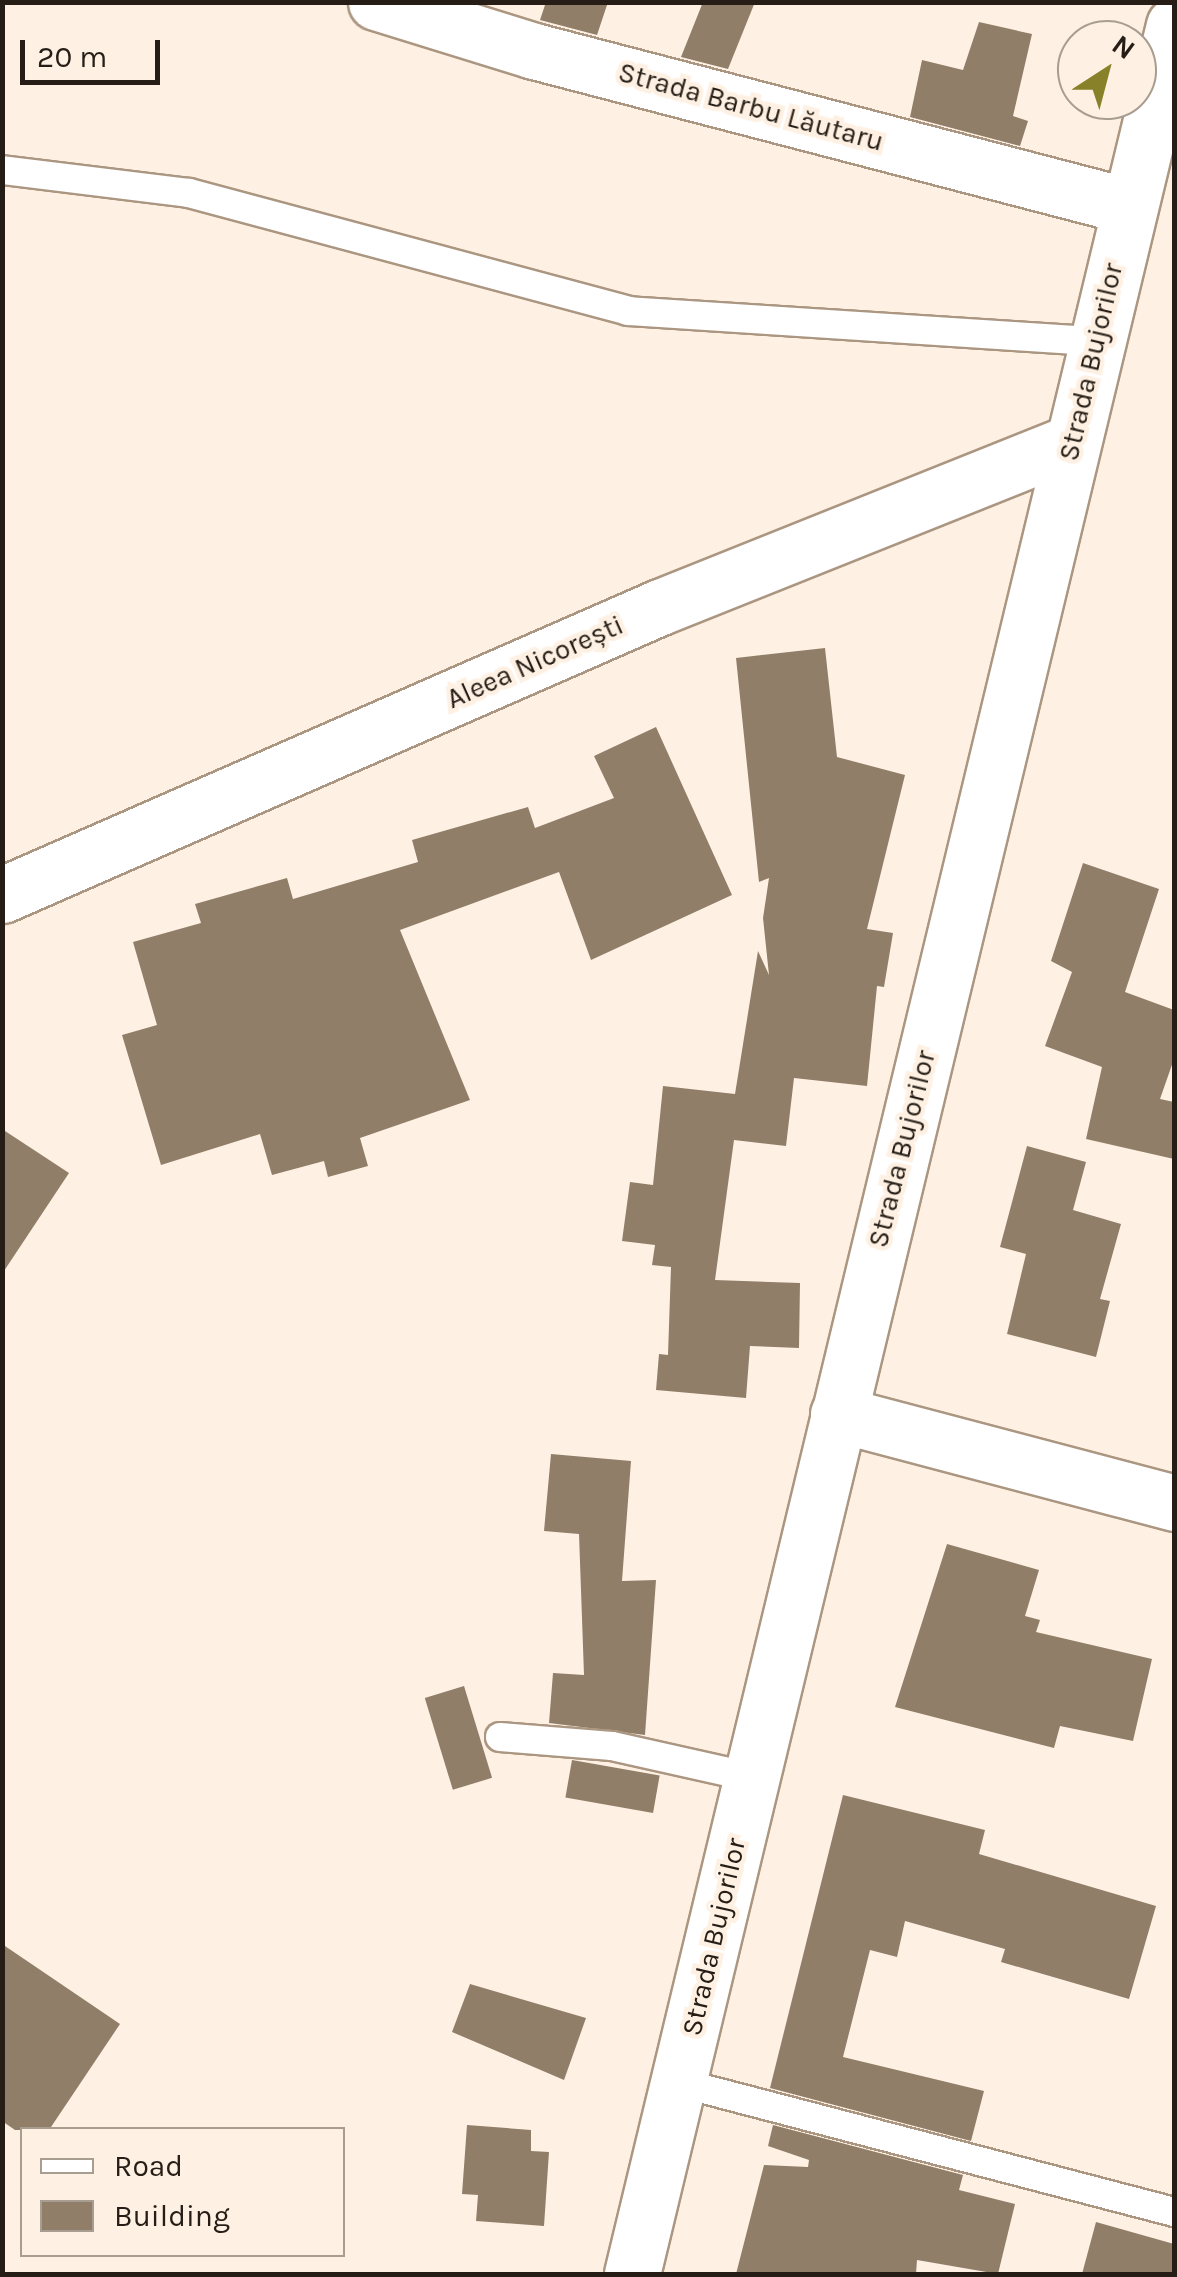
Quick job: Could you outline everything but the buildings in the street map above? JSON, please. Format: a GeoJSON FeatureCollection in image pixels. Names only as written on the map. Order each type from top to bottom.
{"type":"FeatureCollection","features":[{"type":"Feature","properties":{"kind":"main road","name":"Strada Barbu Lăutaru"},"geometry":{"type":"LineString","coordinates":[[376,2],[534,51],[1128,206]]}},
{"type":"Feature","properties":{"kind":"main road","name":"Strada Bujorilor"},"geometry":{"type":"LineString","coordinates":[[632,2274],[1174,24]]}},
{"type":"Feature","properties":{"kind":"main road","name":"Aleea Nicorești"},"geometry":{"type":"LineString","coordinates":[[2,895],[660,606],[1072,442]]}},
{"type":"Feature","properties":{"kind":"main road"},"geometry":{"type":"LineString","coordinates":[[838,1414],[1174,1503]]}},
{"type":"Feature","properties":{"kind":"lane"},"geometry":{"type":"LineString","coordinates":[[2,170],[189,192],[628,311],[1096,341]]}},
{"type":"Feature","properties":{"kind":"lane"},"geometry":{"type":"LineString","coordinates":[[500,1737],[612,1746],[751,1777]]}},
{"type":"Feature","properties":{"kind":"lane"},"geometry":{"type":"LineString","coordinates":[[681,2083],[1174,2212]]}}]}
